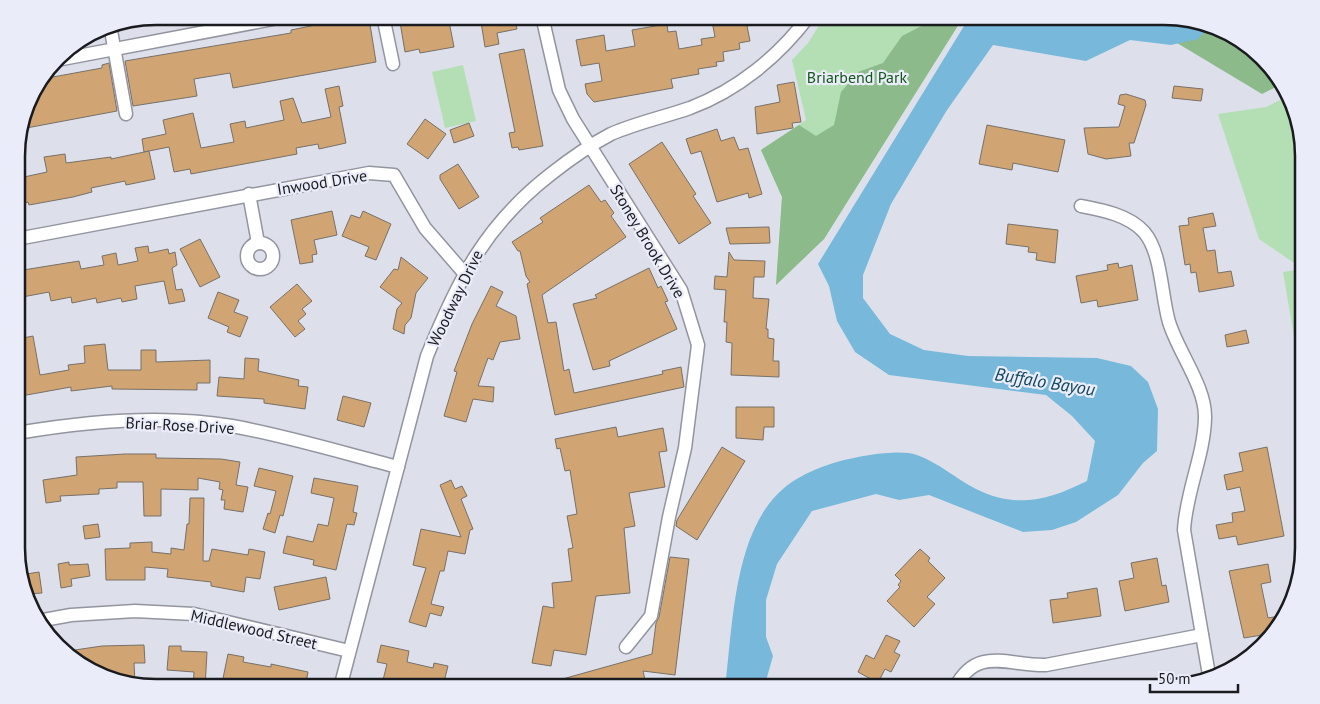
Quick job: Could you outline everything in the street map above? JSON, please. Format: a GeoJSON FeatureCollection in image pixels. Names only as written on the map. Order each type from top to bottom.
{"type":"FeatureCollection","features":[{"type":"Feature","properties":{"kind":"street"},"geometry":{"type":"LineString","coordinates":[[69,58],[241,25]]}},
{"type":"Feature","properties":{"kind":"street"},"geometry":{"type":"LineString","coordinates":[[386,25],[393,64]]}},
{"type":"Feature","properties":{"kind":"street","name":"Stoney Brook Drive"},"geometry":{"type":"LineString","coordinates":[[544,25],[559,90],[590,146],[681,290],[698,346],[685,448],[669,517],[651,616],[626,647]]}},
{"type":"Feature","properties":{"kind":"street","name":"Woodway Drive"},"geometry":{"type":"LineString","coordinates":[[342,679],[427,356],[445,312],[483,243],[524,195],[569,159],[612,134],[714,98],[757,69],[783,46],[801,25]]}},
{"type":"Feature","properties":{"kind":"street"},"geometry":{"type":"LineString","coordinates":[[111,33],[126,114]]}},
{"type":"Feature","properties":{"kind":"street","name":"Inwood Drive"},"geometry":{"type":"LineString","coordinates":[[25,237],[370,173],[394,175],[426,228],[465,274]]}},
{"type":"Feature","properties":{"kind":"street"},"geometry":{"type":"LineString","coordinates":[[250,194],[258,243]]}},
{"type":"Feature","properties":{"kind":"street"},"geometry":{"type":"LineString","coordinates":[[1081,206],[1124,218],[1143,231],[1153,247],[1170,324],[1201,396],[1205,416],[1203,438],[1185,513],[1184,530],[1208,671]]}},
{"type":"Feature","properties":{"kind":"street","name":"Briar Rose Drive"},"geometry":{"type":"LineString","coordinates":[[25,432],[65,425],[123,421],[232,426],[398,467]]}},
{"type":"Feature","properties":{"kind":"street","name":"Middlewood Street"},"geometry":{"type":"LineString","coordinates":[[46,620],[71,615],[135,611],[194,614],[350,651]]}},
{"type":"Feature","properties":{"kind":"street"},"geometry":{"type":"LineString","coordinates":[[959,679],[971,666],[992,660],[1046,665],[1202,635]]}},
{"type":"Feature","properties":{"kind":"green space","name":"Briarbend Park"},"geometry":{"type":"Polygon","coordinates":[[[819,25],[958,25],[824,239],[776,285],[782,197],[761,150],[806,120],[792,60],[808,43],[819,25]]]}},
{"type":"Feature","properties":{"kind":"green space","name":"Briarbend Park"},"geometry":{"type":"Polygon","coordinates":[[[923,25],[958,25],[824,239],[776,285],[782,197],[761,150],[799,125],[816,136],[834,125],[841,92],[858,72],[883,63],[902,36],[923,25]]]}},
{"type":"Feature","properties":{"kind":"green space"},"geometry":{"type":"Polygon","coordinates":[[[1147,25],[1173,25],[1190,28],[1222,38],[1237,47],[1263,70],[1275,87],[1262,94],[1147,25]]]}},
{"type":"Feature","properties":{"kind":"green space"},"geometry":{"type":"Polygon","coordinates":[[[463,65],[476,121],[445,128],[432,72],[463,65]]]}},
{"type":"Feature","properties":{"kind":"green space"},"geometry":{"type":"Polygon","coordinates":[[[1282,100],[1291,122],[1295,156],[1295,264],[1259,239],[1218,114],[1266,107],[1282,100]]]}},
{"type":"Feature","properties":{"kind":"green space"},"geometry":{"type":"Polygon","coordinates":[[[1295,270],[1295,342],[1283,272],[1295,270]]]}},
{"type":"Feature","properties":{"kind":"water","name":"Buffalo Bayou"},"geometry":{"type":"Polygon","coordinates":[[[1173,25],[1205,32],[1198,39],[1171,45],[1130,40],[1086,61],[993,45],[947,110],[891,204],[863,275],[863,298],[890,334],[924,350],[968,356],[1097,358],[1131,366],[1148,382],[1158,409],[1157,451],[1143,463],[1118,495],[1076,522],[1052,530],[1023,532],[929,495],[899,500],[876,494],[812,511],[777,564],[766,600],[766,637],[773,656],[767,679],[726,679],[739,577],[746,551],[755,527],[768,506],[784,488],[798,478],[824,466],[856,457],[874,454],[910,453],[940,466],[976,489],[1005,499],[1032,500],[1046,497],[1087,481],[1095,441],[1072,416],[1046,395],[889,375],[855,352],[837,321],[829,286],[818,264],[964,26],[1173,25]]]}},
{"type":"Feature","properties":{"kind":"building"},"geometry":{"type":"Polygon","coordinates":[[[316,25],[370,25],[376,62],[233,88],[230,73],[194,79],[197,96],[133,106],[125,61],[291,33],[291,30],[316,25]]]}},
{"type":"Feature","properties":{"kind":"building"},"geometry":{"type":"Polygon","coordinates":[[[400,25],[450,25],[454,47],[420,53],[419,49],[405,52],[400,25]]]}},
{"type":"Feature","properties":{"kind":"building"},"geometry":{"type":"Polygon","coordinates":[[[481,25],[516,25],[517,29],[497,33],[499,44],[485,47],[481,25]]]}},
{"type":"Feature","properties":{"kind":"building"},"geometry":{"type":"Polygon","coordinates":[[[661,25],[667,25],[668,32],[676,31],[679,49],[702,45],[701,39],[715,37],[713,25],[753,25],[747,26],[750,41],[739,43],[740,49],[723,52],[724,61],[716,62],[717,66],[698,69],[699,74],[671,79],[673,88],[594,102],[587,94],[585,84],[602,81],[599,63],[581,66],[576,40],[604,35],[606,51],[635,46],[632,30],[661,25]]]}},
{"type":"Feature","properties":{"kind":"building"},"geometry":{"type":"Polygon","coordinates":[[[524,49],[543,146],[519,150],[518,147],[512,148],[509,133],[515,132],[499,54],[524,49]]]}},
{"type":"Feature","properties":{"kind":"building"},"geometry":{"type":"Polygon","coordinates":[[[109,63],[117,111],[28,128],[38,98],[51,77],[102,68],[102,65],[109,63]]]}},
{"type":"Feature","properties":{"kind":"building"},"geometry":{"type":"Polygon","coordinates":[[[794,82],[801,122],[792,123],[793,128],[757,134],[755,107],[780,102],[777,85],[794,82]]]}},
{"type":"Feature","properties":{"kind":"building"},"geometry":{"type":"Polygon","coordinates":[[[339,86],[343,106],[339,107],[346,143],[319,149],[318,144],[296,148],[297,154],[191,174],[190,169],[174,172],[169,147],[144,152],[142,139],[166,134],[163,120],[193,113],[201,148],[234,142],[230,124],[245,121],[246,128],[284,120],[280,101],[293,98],[302,123],[331,117],[325,89],[339,86]]]}},
{"type":"Feature","properties":{"kind":"building"},"geometry":{"type":"Polygon","coordinates":[[[1174,86],[1203,89],[1201,101],[1172,98],[1174,86]]]}},
{"type":"Feature","properties":{"kind":"building"},"geometry":{"type":"Polygon","coordinates":[[[1126,94],[1145,100],[1146,105],[1134,143],[1129,143],[1131,156],[1106,159],[1088,154],[1084,128],[1119,127],[1125,106],[1118,104],[1120,95],[1126,94]]]}},
{"type":"Feature","properties":{"kind":"building"},"geometry":{"type":"Polygon","coordinates":[[[425,119],[446,134],[428,159],[407,144],[425,119]]]}},
{"type":"Feature","properties":{"kind":"building"},"geometry":{"type":"Polygon","coordinates":[[[469,123],[474,136],[454,143],[450,130],[469,123]]]}},
{"type":"Feature","properties":{"kind":"building"},"geometry":{"type":"Polygon","coordinates":[[[987,125],[1065,140],[1058,172],[1013,163],[1012,170],[979,164],[987,125]]]}},
{"type":"Feature","properties":{"kind":"building"},"geometry":{"type":"Polygon","coordinates":[[[717,129],[721,141],[734,137],[739,150],[748,148],[762,194],[749,198],[748,193],[717,202],[701,151],[691,154],[686,139],[717,129]]]}},
{"type":"Feature","properties":{"kind":"building"},"geometry":{"type":"Polygon","coordinates":[[[662,142],[696,194],[693,196],[711,223],[679,244],[629,164],[662,142]]]}},
{"type":"Feature","properties":{"kind":"building"},"geometry":{"type":"Polygon","coordinates":[[[149,151],[155,179],[126,185],[125,181],[91,188],[92,192],[73,197],[29,205],[28,202],[25,203],[25,177],[47,172],[44,157],[65,154],[66,163],[111,157],[111,159],[149,151]]]}},
{"type":"Feature","properties":{"kind":"building"},"geometry":{"type":"Polygon","coordinates":[[[458,164],[479,197],[459,209],[440,179],[440,175],[458,164]]]}},
{"type":"Feature","properties":{"kind":"building"},"geometry":{"type":"Polygon","coordinates":[[[589,185],[601,202],[605,200],[614,213],[611,216],[626,237],[542,295],[548,323],[556,322],[564,371],[569,369],[574,393],[663,374],[662,371],[681,367],[684,387],[555,415],[527,284],[530,282],[526,276],[520,251],[512,242],[543,222],[540,218],[589,185]]]}},
{"type":"Feature","properties":{"kind":"building"},"geometry":{"type":"Polygon","coordinates":[[[332,211],[337,235],[314,240],[317,254],[312,255],[313,262],[300,264],[291,220],[332,211]]]}},
{"type":"Feature","properties":{"kind":"building"},"geometry":{"type":"Polygon","coordinates":[[[363,211],[391,224],[376,260],[365,256],[369,247],[342,236],[351,215],[360,218],[363,211]]]}},
{"type":"Feature","properties":{"kind":"building"},"geometry":{"type":"Polygon","coordinates":[[[1213,213],[1216,226],[1203,228],[1207,251],[1215,250],[1218,273],[1231,271],[1234,286],[1199,292],[1196,272],[1191,273],[1190,264],[1185,265],[1179,226],[1189,225],[1188,218],[1213,213]]]}},
{"type":"Feature","properties":{"kind":"building"},"geometry":{"type":"Polygon","coordinates":[[[1008,224],[1058,230],[1055,263],[1036,260],[1037,253],[1028,252],[1029,247],[1006,244],[1008,224]]]}},
{"type":"Feature","properties":{"kind":"building"},"geometry":{"type":"Polygon","coordinates":[[[769,227],[770,243],[730,244],[726,228],[769,227]]]}},
{"type":"Feature","properties":{"kind":"building"},"geometry":{"type":"Polygon","coordinates":[[[200,239],[220,277],[200,287],[180,249],[200,239]]]}},
{"type":"Feature","properties":{"kind":"building"},"geometry":{"type":"Polygon","coordinates":[[[148,246],[149,253],[168,249],[169,254],[175,252],[177,265],[172,268],[176,290],[182,289],[185,301],[169,304],[164,281],[135,286],[137,299],[122,302],[121,298],[97,303],[96,298],[72,303],[71,297],[51,301],[49,292],[25,296],[25,270],[79,261],[81,269],[104,265],[102,256],[116,253],[118,265],[138,261],[135,248],[148,246]]]}},
{"type":"Feature","properties":{"kind":"building"},"geometry":{"type":"Polygon","coordinates":[[[729,252],[734,260],[765,261],[764,277],[754,277],[753,298],[769,299],[766,329],[768,329],[768,338],[774,339],[773,361],[779,361],[779,377],[731,375],[732,343],[726,342],[727,322],[724,322],[726,290],[714,289],[715,276],[727,277],[729,252]]]}},
{"type":"Feature","properties":{"kind":"building"},"geometry":{"type":"Polygon","coordinates":[[[401,257],[428,278],[416,293],[411,318],[405,325],[404,334],[393,329],[397,309],[402,303],[380,287],[394,269],[398,270],[401,257]]]}},
{"type":"Feature","properties":{"kind":"building"},"geometry":{"type":"Polygon","coordinates":[[[1118,263],[1119,268],[1132,265],[1138,300],[1098,307],[1097,300],[1081,303],[1076,276],[1108,270],[1107,265],[1118,263]]]}},
{"type":"Feature","properties":{"kind":"building"},"geometry":{"type":"Polygon","coordinates":[[[649,268],[658,288],[661,286],[668,301],[665,302],[677,329],[609,361],[610,366],[593,370],[573,304],[597,298],[595,295],[649,268]]]}},
{"type":"Feature","properties":{"kind":"building"},"geometry":{"type":"Polygon","coordinates":[[[297,284],[312,301],[302,309],[306,314],[298,321],[305,329],[295,337],[270,307],[297,284]]]}},
{"type":"Feature","properties":{"kind":"building"},"geometry":{"type":"Polygon","coordinates":[[[491,286],[503,292],[496,306],[516,316],[520,339],[500,342],[493,360],[488,358],[478,386],[494,387],[493,402],[473,399],[466,422],[444,416],[457,372],[454,371],[472,324],[491,286]]]}},
{"type":"Feature","properties":{"kind":"building"},"geometry":{"type":"Polygon","coordinates":[[[218,292],[239,300],[234,312],[248,317],[240,337],[227,332],[229,327],[208,318],[218,292]]]}},
{"type":"Feature","properties":{"kind":"building"},"geometry":{"type":"Polygon","coordinates":[[[1246,330],[1249,343],[1227,347],[1225,335],[1246,330]]]}},
{"type":"Feature","properties":{"kind":"building"},"geometry":{"type":"Polygon","coordinates":[[[33,336],[40,375],[69,370],[68,365],[85,363],[84,346],[105,344],[108,370],[141,370],[141,350],[156,350],[156,362],[210,360],[210,383],[197,383],[197,390],[112,389],[112,386],[71,391],[71,387],[25,395],[25,338],[33,336]]]}},
{"type":"Feature","properties":{"kind":"building"},"geometry":{"type":"Polygon","coordinates":[[[245,358],[259,359],[258,371],[299,380],[298,386],[308,387],[305,409],[264,403],[264,399],[217,396],[219,377],[244,379],[245,358]]]}},
{"type":"Feature","properties":{"kind":"building"},"geometry":{"type":"Polygon","coordinates":[[[343,396],[371,403],[364,427],[337,420],[343,396]]]}},
{"type":"Feature","properties":{"kind":"building"},"geometry":{"type":"Polygon","coordinates":[[[736,407],[774,407],[774,427],[764,427],[763,440],[736,438],[736,407]]]}},
{"type":"Feature","properties":{"kind":"building"},"geometry":{"type":"Polygon","coordinates":[[[616,427],[618,437],[663,428],[667,451],[659,452],[665,487],[629,493],[635,526],[624,528],[630,593],[596,596],[586,655],[554,650],[551,666],[532,663],[543,606],[554,608],[552,583],[572,581],[568,549],[573,548],[567,516],[577,514],[570,470],[565,471],[560,448],[557,449],[555,439],[616,427]]]}},
{"type":"Feature","properties":{"kind":"building"},"geometry":{"type":"Polygon","coordinates":[[[722,447],[745,461],[697,540],[676,526],[677,520],[722,447]]]}},
{"type":"Feature","properties":{"kind":"building"},"geometry":{"type":"Polygon","coordinates":[[[1267,447],[1284,536],[1238,545],[1236,536],[1219,539],[1216,525],[1233,522],[1232,513],[1245,511],[1240,487],[1227,490],[1224,475],[1243,471],[1239,453],[1267,447]]]}},
{"type":"Feature","properties":{"kind":"building"},"geometry":{"type":"Polygon","coordinates":[[[156,454],[156,458],[221,459],[240,462],[236,485],[248,487],[243,512],[224,509],[225,500],[221,500],[223,490],[219,489],[220,482],[198,478],[198,490],[161,489],[161,516],[144,516],[143,482],[117,482],[117,488],[99,489],[99,494],[60,496],[61,501],[46,503],[43,480],[77,475],[76,457],[156,454]]]}},
{"type":"Feature","properties":{"kind":"building"},"geometry":{"type":"Polygon","coordinates":[[[259,468],[293,476],[283,516],[280,515],[275,533],[263,529],[268,513],[270,514],[276,491],[254,486],[259,468]]]}},
{"type":"Feature","properties":{"kind":"building"},"geometry":{"type":"Polygon","coordinates":[[[314,478],[358,486],[353,512],[357,513],[354,525],[347,524],[336,570],[313,565],[314,560],[283,553],[287,536],[313,542],[318,524],[328,526],[334,498],[311,493],[314,478]]]}},
{"type":"Feature","properties":{"kind":"building"},"geometry":{"type":"Polygon","coordinates":[[[451,480],[455,489],[462,486],[467,496],[461,499],[473,529],[470,530],[465,554],[448,551],[444,571],[440,571],[431,604],[444,607],[441,616],[430,613],[426,627],[409,622],[426,568],[413,565],[421,529],[461,537],[440,485],[451,480]]]}},
{"type":"Feature","properties":{"kind":"building"},"geometry":{"type":"Polygon","coordinates":[[[190,498],[204,498],[203,561],[209,561],[212,549],[248,555],[249,549],[265,552],[260,579],[246,577],[244,592],[211,586],[211,582],[167,577],[168,569],[145,567],[145,580],[106,580],[105,549],[130,548],[130,543],[152,542],[152,552],[171,554],[171,548],[184,550],[187,524],[189,524],[190,498]]]}},
{"type":"Feature","properties":{"kind":"building"},"geometry":{"type":"Polygon","coordinates":[[[98,524],[100,537],[85,539],[83,526],[98,524]]]}},
{"type":"Feature","properties":{"kind":"building"},"geometry":{"type":"Polygon","coordinates":[[[920,549],[930,558],[928,561],[945,578],[927,597],[935,604],[914,627],[887,601],[900,587],[898,585],[901,581],[895,575],[920,549]]]}},
{"type":"Feature","properties":{"kind":"building"},"geometry":{"type":"Polygon","coordinates":[[[670,557],[689,559],[675,675],[643,671],[645,679],[562,679],[652,654],[656,623],[659,617],[670,557]]]}},
{"type":"Feature","properties":{"kind":"building"},"geometry":{"type":"Polygon","coordinates":[[[1157,558],[1162,586],[1166,585],[1169,602],[1125,611],[1119,581],[1134,578],[1131,563],[1157,558]]]}},
{"type":"Feature","properties":{"kind":"building"},"geometry":{"type":"Polygon","coordinates":[[[69,562],[69,565],[88,564],[90,576],[71,579],[72,586],[61,588],[58,564],[69,562]]]}},
{"type":"Feature","properties":{"kind":"building"},"geometry":{"type":"Polygon","coordinates":[[[1268,564],[1271,582],[1261,584],[1268,618],[1276,617],[1262,635],[1244,638],[1229,571],[1268,564]]]}},
{"type":"Feature","properties":{"kind":"building"},"geometry":{"type":"Polygon","coordinates":[[[39,572],[42,593],[33,594],[28,574],[39,572]]]}},
{"type":"Feature","properties":{"kind":"building"},"geometry":{"type":"Polygon","coordinates":[[[326,577],[330,599],[279,610],[274,587],[326,577]]]}},
{"type":"Feature","properties":{"kind":"building"},"geometry":{"type":"Polygon","coordinates":[[[1097,588],[1101,616],[1053,623],[1050,600],[1068,598],[1067,593],[1097,588]]]}},
{"type":"Feature","properties":{"kind":"building"},"geometry":{"type":"Polygon","coordinates":[[[886,635],[900,641],[894,652],[900,655],[891,672],[885,669],[880,679],[871,679],[858,672],[866,655],[874,659],[886,635]]]}},
{"type":"Feature","properties":{"kind":"building"},"geometry":{"type":"Polygon","coordinates":[[[144,645],[145,663],[134,663],[135,677],[122,675],[98,666],[74,650],[102,646],[144,645]]]}},
{"type":"Feature","properties":{"kind":"building"},"geometry":{"type":"Polygon","coordinates":[[[381,645],[409,651],[407,662],[433,668],[434,663],[448,666],[445,679],[383,679],[387,664],[377,662],[381,645]]]}},
{"type":"Feature","properties":{"kind":"building"},"geometry":{"type":"Polygon","coordinates":[[[169,646],[181,646],[181,651],[207,652],[206,679],[194,679],[194,672],[167,670],[169,646]]]}},
{"type":"Feature","properties":{"kind":"building"},"geometry":{"type":"Polygon","coordinates":[[[228,654],[244,657],[243,662],[271,667],[271,664],[308,672],[307,679],[223,679],[228,654]]]}}]}
